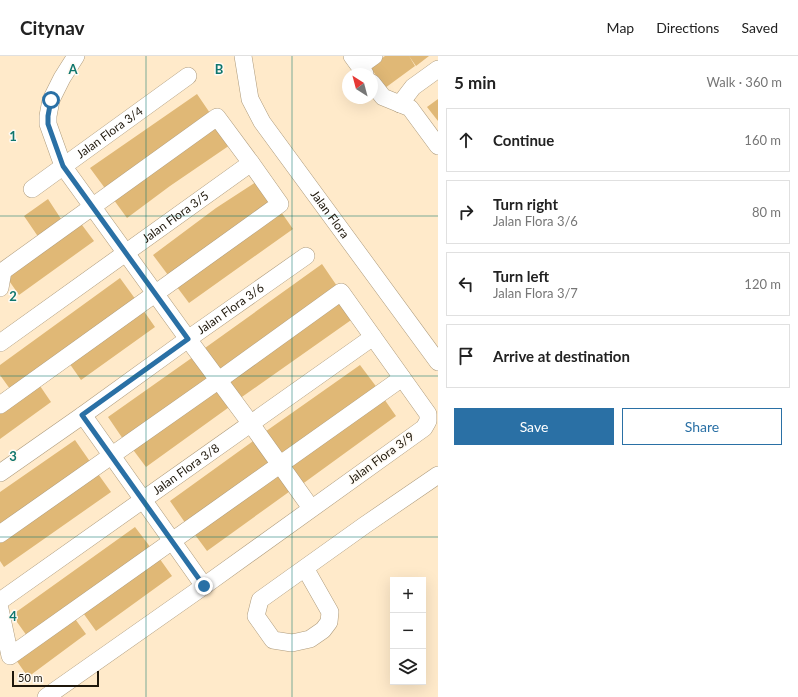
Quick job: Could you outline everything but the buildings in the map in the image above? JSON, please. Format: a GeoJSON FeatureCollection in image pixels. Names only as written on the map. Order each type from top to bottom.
{"type":"FeatureCollection","features":[{"type":"Feature","properties":{"kind":"street"},"geometry":{"type":"LineString","coordinates":[[76,56],[62,78],[51,100],[48,116],[48,124],[63,166],[311,508]]}},
{"type":"Feature","properties":{"kind":"street","name":"Jalan Flora"},"geometry":{"type":"LineString","coordinates":[[242,56],[250,99],[262,122],[438,362]]}},
{"type":"Feature","properties":{"kind":"street"},"geometry":{"type":"LineString","coordinates":[[359,65],[374,56]]}},
{"type":"Feature","properties":{"kind":"street"},"geometry":{"type":"LineString","coordinates":[[400,104],[413,88],[438,69]]}},
{"type":"Feature","properties":{"kind":"street","name":"Jalan Flora 3/4"},"geometry":{"type":"LineString","coordinates":[[32,189],[188,76]]}},
{"type":"Feature","properties":{"kind":"street"},"geometry":{"type":"LineString","coordinates":[[378,91],[383,97],[410,108],[436,141]]}},
{"type":"Feature","properties":{"kind":"street"},"geometry":{"type":"LineString","coordinates":[[0,288],[3,271],[217,117],[280,204],[0,405]]}},
{"type":"Feature","properties":{"kind":"street","name":"Jalan Flora 3/5"},"geometry":{"type":"LineString","coordinates":[[0,343],[250,163]]}},
{"type":"Feature","properties":{"kind":"street","name":"Jalan Flora 3/6"},"geometry":{"type":"LineString","coordinates":[[0,473],[306,256]]}},
{"type":"Feature","properties":{"kind":"street","name":"Jalan Flora 3/9"},"geometry":{"type":"LineString","coordinates":[[46,697],[424,428],[428,421],[428,414],[341,292],[219,380]]}},
{"type":"Feature","properties":{"kind":"street","name":"Jalan Flora 3/8"},"geometry":{"type":"LineString","coordinates":[[0,601],[373,337]]}},
{"type":"Feature","properties":{"kind":"street"},"geometry":{"type":"LineString","coordinates":[[0,609],[10,656],[402,378]]}},
{"type":"Feature","properties":{"kind":"street"},"geometry":{"type":"LineString","coordinates":[[0,534],[219,380]]}},
{"type":"Feature","properties":{"kind":"street"},"geometry":{"type":"LineString","coordinates":[[82,415],[204,586]]}},
{"type":"Feature","properties":{"kind":"street"},"geometry":{"type":"LineString","coordinates":[[305,568],[330,612],[329,622],[323,630],[310,639],[292,643],[272,640],[256,616],[260,600],[305,568],[438,475]]}},
{"type":"Feature","properties":{"kind":"route"},"geometry":{"type":"LineString","coordinates":[[51,100],[48,124],[63,166],[188,339],[82,415],[204,586]]}}]}
